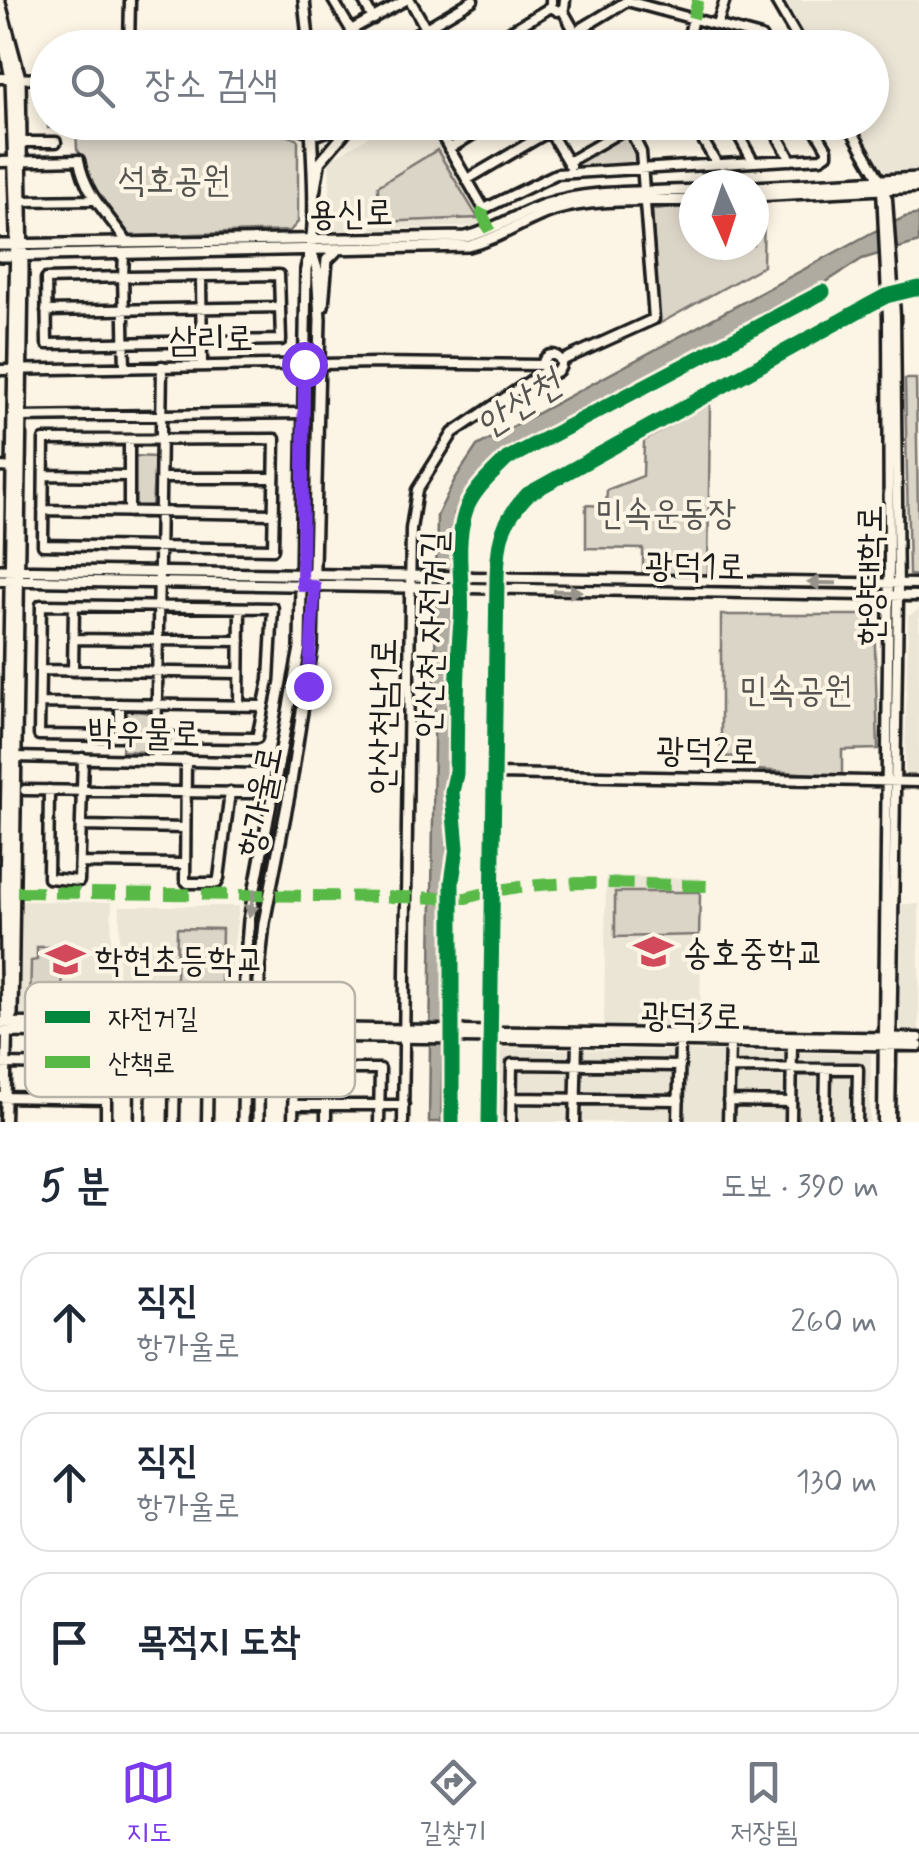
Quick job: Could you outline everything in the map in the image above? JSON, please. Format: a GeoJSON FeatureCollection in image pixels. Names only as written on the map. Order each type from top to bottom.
{"type":"FeatureCollection","features":[{"type":"Feature","properties":{"kind":"main road"},"geometry":{"type":"LineString","coordinates":[[304,0],[307,30]]}},
{"type":"Feature","properties":{"kind":"main road"},"geometry":{"type":"LineString","coordinates":[[0,3],[22,201],[19,250]]}},
{"type":"Feature","properties":{"kind":"main road"},"geometry":{"type":"LineString","coordinates":[[0,24],[21,142],[4,1028]]}},
{"type":"Feature","properties":{"kind":"main road","name":"항가울로"},"geometry":{"type":"LineString","coordinates":[[246,982],[249,920],[300,648],[311,140]]}},
{"type":"Feature","properties":{"kind":"main road"},"geometry":{"type":"LineString","coordinates":[[769,195],[919,178]]}},
{"type":"Feature","properties":{"kind":"main road"},"geometry":{"type":"LineString","coordinates":[[769,187],[919,187]]}},
{"type":"Feature","properties":{"kind":"main road","name":"용신로"},"geometry":{"type":"LineString","coordinates":[[645,197],[679,192]]}},
{"type":"Feature","properties":{"kind":"main road","name":"용신로"},"geometry":{"type":"LineString","coordinates":[[0,245],[19,250],[311,246],[466,237],[490,231],[543,204],[572,197],[679,199]]}},
{"type":"Feature","properties":{"kind":"main road"},"geometry":{"type":"LineString","coordinates":[[311,246],[337,251],[469,246],[494,240],[552,210],[645,197]]}},
{"type":"Feature","properties":{"kind":"main road","name":"항가울로"},"geometry":{"type":"LineString","coordinates":[[261,982],[264,923],[308,686],[315,581],[320,318],[318,269],[311,246]]}},
{"type":"Feature","properties":{"kind":"main road","name":"용신로"},"geometry":{"type":"LineString","coordinates":[[126,248],[280,252],[311,246]]}},
{"type":"Feature","properties":{"kind":"main road","name":"용신로"},"geometry":{"type":"LineString","coordinates":[[0,256],[19,250]]}},
{"type":"Feature","properties":{"kind":"main road"},"geometry":{"type":"LineString","coordinates":[[320,318],[326,260],[337,251]]}},
{"type":"Feature","properties":{"kind":"main road"},"geometry":{"type":"LineString","coordinates":[[10,575],[469,583]]}},
{"type":"Feature","properties":{"kind":"main road"},"geometry":{"type":"LineString","coordinates":[[6,966],[2,917],[12,757]]}},
{"type":"Feature","properties":{"kind":"main road"},"geometry":{"type":"LineString","coordinates":[[355,1033],[462,1035]]}},
{"type":"Feature","properties":{"kind":"main road","name":"항가울로"},"geometry":{"type":"LineString","coordinates":[[243,1097],[243,1122]]}},
{"type":"Feature","properties":{"kind":"street"},"geometry":{"type":"LineString","coordinates":[[129,30],[130,0]]}},
{"type":"Feature","properties":{"kind":"street"},"geometry":{"type":"LineString","coordinates":[[333,0],[351,30],[408,0],[428,30]]}},
{"type":"Feature","properties":{"kind":"street"},"geometry":{"type":"LineString","coordinates":[[362,0],[374,18]]}},
{"type":"Feature","properties":{"kind":"street"},"geometry":{"type":"LineString","coordinates":[[421,30],[473,0]]}},
{"type":"Feature","properties":{"kind":"street"},"geometry":{"type":"LineString","coordinates":[[670,12],[672,0]]}},
{"type":"Feature","properties":{"kind":"street"},"geometry":{"type":"LineString","coordinates":[[717,24],[725,0]]}},
{"type":"Feature","properties":{"kind":"street"},"geometry":{"type":"LineString","coordinates":[[775,0],[792,30]]}},
{"type":"Feature","properties":{"kind":"street"},"geometry":{"type":"LineString","coordinates":[[578,30],[627,1],[737,30]]}},
{"type":"Feature","properties":{"kind":"street"},"geometry":{"type":"LineString","coordinates":[[510,30],[551,4],[564,5],[574,30]]}},
{"type":"Feature","properties":{"kind":"street"},"geometry":{"type":"LineString","coordinates":[[690,30],[693,18]]}},
{"type":"Feature","properties":{"kind":"street"},"geometry":{"type":"LineString","coordinates":[[312,200],[320,162],[339,140]]}},
{"type":"Feature","properties":{"kind":"street"},"geometry":{"type":"LineString","coordinates":[[444,140],[484,209],[556,174],[821,158],[827,154],[820,140]]}},
{"type":"Feature","properties":{"kind":"street"},"geometry":{"type":"LineString","coordinates":[[449,148],[463,140]]}},
{"type":"Feature","properties":{"kind":"street"},"geometry":{"type":"LineString","coordinates":[[468,180],[528,140]]}},
{"type":"Feature","properties":{"kind":"street"},"geometry":{"type":"LineString","coordinates":[[555,140],[573,172]]}},
{"type":"Feature","properties":{"kind":"street"},"geometry":{"type":"LineString","coordinates":[[568,162],[604,140]]}},
{"type":"Feature","properties":{"kind":"street"},"geometry":{"type":"LineString","coordinates":[[545,368],[550,356],[561,362],[654,319],[643,168],[636,140]]}},
{"type":"Feature","properties":{"kind":"street"},"geometry":{"type":"LineString","coordinates":[[704,140],[717,164]]}},
{"type":"Feature","properties":{"kind":"street"},"geometry":{"type":"LineString","coordinates":[[740,140],[753,162]]}},
{"type":"Feature","properties":{"kind":"street"},"geometry":{"type":"LineString","coordinates":[[780,140],[792,160]]}},
{"type":"Feature","properties":{"kind":"street"},"geometry":{"type":"LineString","coordinates":[[856,140],[881,185]]}},
{"type":"Feature","properties":{"kind":"street"},"geometry":{"type":"LineString","coordinates":[[21,142],[56,142]]}},
{"type":"Feature","properties":{"kind":"street"},"geometry":{"type":"LineString","coordinates":[[0,162],[79,160],[92,200],[126,248],[125,366]]}},
{"type":"Feature","properties":{"kind":"street","name":"한양대학로"},"geometry":{"type":"LineString","coordinates":[[881,185],[890,296],[894,584],[886,1122]]}},
{"type":"Feature","properties":{"kind":"street"},"geometry":{"type":"LineString","coordinates":[[22,201],[92,200]]}},
{"type":"Feature","properties":{"kind":"street"},"geometry":{"type":"LineString","coordinates":[[279,275],[281,340],[47,344],[46,279],[124,277],[279,275]]}},
{"type":"Feature","properties":{"kind":"street"},"geometry":{"type":"LineString","coordinates":[[201,276],[202,366]]}},
{"type":"Feature","properties":{"kind":"street"},"geometry":{"type":"LineString","coordinates":[[488,1122],[496,590],[498,552],[508,515],[528,494],[890,296],[919,286]]}},
{"type":"Feature","properties":{"kind":"street"},"geometry":{"type":"LineString","coordinates":[[46,311],[280,307]]}},
{"type":"Feature","properties":{"kind":"street","name":"삼리로"},"geometry":{"type":"LineString","coordinates":[[0,370],[304,364],[545,368]]}},
{"type":"Feature","properties":{"kind":"street"},"geometry":{"type":"LineString","coordinates":[[156,759],[162,366]]}},
{"type":"Feature","properties":{"kind":"street","name":"안산천남1로"},"geometry":{"type":"LineString","coordinates":[[404,1122],[415,582],[411,529],[417,490],[453,433],[545,368]]}},
{"type":"Feature","properties":{"kind":"street"},"geometry":{"type":"LineString","coordinates":[[18,417],[304,413]]}},
{"type":"Feature","properties":{"kind":"street"},"geometry":{"type":"LineString","coordinates":[[275,438],[274,549],[42,546],[44,440],[129,440],[275,438]]}},
{"type":"Feature","properties":{"kind":"street"},"geometry":{"type":"LineString","coordinates":[[128,512],[129,440]]}},
{"type":"Feature","properties":{"kind":"street"},"geometry":{"type":"LineString","coordinates":[[0,467],[16,468]]}},
{"type":"Feature","properties":{"kind":"street"},"geometry":{"type":"LineString","coordinates":[[44,475],[129,476]]}},
{"type":"Feature","properties":{"kind":"street"},"geometry":{"type":"LineString","coordinates":[[160,478],[274,478]]}},
{"type":"Feature","properties":{"kind":"street"},"geometry":{"type":"LineString","coordinates":[[43,510],[274,514]]}},
{"type":"Feature","properties":{"kind":"street","name":"광덕1로"},"geometry":{"type":"LineString","coordinates":[[469,583],[497,578],[919,584]]}},
{"type":"Feature","properties":{"kind":"street","name":"광덕1로"},"geometry":{"type":"LineString","coordinates":[[469,583],[496,590],[919,596]]}},
{"type":"Feature","properties":{"kind":"street"},"geometry":{"type":"LineString","coordinates":[[120,704],[120,736],[39,736],[40,606],[273,608],[273,642],[257,738],[157,737]]}},
{"type":"Feature","properties":{"kind":"street"},"geometry":{"type":"LineString","coordinates":[[73,671],[74,606]]}},
{"type":"Feature","properties":{"kind":"street"},"geometry":{"type":"LineString","coordinates":[[239,706],[240,608]]}},
{"type":"Feature","properties":{"kind":"street"},"geometry":{"type":"LineString","coordinates":[[74,639],[240,641]]}},
{"type":"Feature","properties":{"kind":"street"},"geometry":{"type":"LineString","coordinates":[[40,670],[239,674]]}},
{"type":"Feature","properties":{"kind":"street"},"geometry":{"type":"LineString","coordinates":[[40,703],[263,706]]}},
{"type":"Feature","properties":{"kind":"street","name":"박우물로"},"geometry":{"type":"LineString","coordinates":[[12,757],[279,763]]}},
{"type":"Feature","properties":{"kind":"street"},"geometry":{"type":"LineString","coordinates":[[50,790],[48,878],[79,881],[83,758]]}},
{"type":"Feature","properties":{"kind":"street"},"geometry":{"type":"LineString","coordinates":[[186,760],[184,880],[188,883],[216,883],[219,878],[230,792]]}},
{"type":"Feature","properties":{"kind":"street","name":"광덕2로"},"geometry":{"type":"LineString","coordinates":[[494,774],[919,782]]}},
{"type":"Feature","properties":{"kind":"street"},"geometry":{"type":"LineString","coordinates":[[25,790],[251,793]]}},
{"type":"Feature","properties":{"kind":"street"},"geometry":{"type":"LineString","coordinates":[[82,826],[185,828]]}},
{"type":"Feature","properties":{"kind":"street"},"geometry":{"type":"LineString","coordinates":[[82,863],[185,864]]}},
{"type":"Feature","properties":{"kind":"street"},"geometry":{"type":"LineString","coordinates":[[4,1028],[5,1122]]}},
{"type":"Feature","properties":{"kind":"street","name":"광덕3로"},"geometry":{"type":"LineString","coordinates":[[462,1035],[919,1042]]}},
{"type":"Feature","properties":{"kind":"street","name":"광덕3로"},"geometry":{"type":"LineString","coordinates":[[490,1035],[578,1041],[792,1040]]}},
{"type":"Feature","properties":{"kind":"street"},"geometry":{"type":"LineString","coordinates":[[791,1122],[792,1040]]}},
{"type":"Feature","properties":{"kind":"street"},"geometry":{"type":"LineString","coordinates":[[576,1122],[578,1041]]}},
{"type":"Feature","properties":{"kind":"street","name":"한양대학로"},"geometry":{"type":"LineString","coordinates":[[886,1122],[883,1069],[887,1041]]}},
{"type":"Feature","properties":{"kind":"street"},"geometry":{"type":"LineString","coordinates":[[678,1122],[680,1042]]}},
{"type":"Feature","properties":{"kind":"street"},"geometry":{"type":"LineString","coordinates":[[728,1122],[730,1043]]}},
{"type":"Feature","properties":{"kind":"street"},"geometry":{"type":"LineString","coordinates":[[489,1062],[680,1066]]}},
{"type":"Feature","properties":{"kind":"street"},"geometry":{"type":"LineString","coordinates":[[511,1122],[512,1064]]}},
{"type":"Feature","properties":{"kind":"street"},"geometry":{"type":"LineString","coordinates":[[729,1068],[883,1069]]}},
{"type":"Feature","properties":{"kind":"street"},"geometry":{"type":"LineString","coordinates":[[825,1122],[826,1068]]}},
{"type":"Feature","properties":{"kind":"street"},"geometry":{"type":"LineString","coordinates":[[858,1069],[858,1122]]}},
{"type":"Feature","properties":{"kind":"street"},"geometry":{"type":"LineString","coordinates":[[355,1070],[380,1070],[380,1122]]}},
{"type":"Feature","properties":{"kind":"street"},"geometry":{"type":"LineString","coordinates":[[2,1097],[106,1098],[106,1122]]}},
{"type":"Feature","properties":{"kind":"street"},"geometry":{"type":"LineString","coordinates":[[140,1097],[140,1122]]}},
{"type":"Feature","properties":{"kind":"street"},"geometry":{"type":"LineString","coordinates":[[174,1097],[174,1122]]}},
{"type":"Feature","properties":{"kind":"street"},"geometry":{"type":"LineString","coordinates":[[293,1097],[293,1122]]}},
{"type":"Feature","properties":{"kind":"street"},"geometry":{"type":"LineString","coordinates":[[511,1098],[679,1100]]}},
{"type":"Feature","properties":{"kind":"street"},"geometry":{"type":"LineString","coordinates":[[728,1101],[791,1102]]}},
{"type":"Feature","properties":{"kind":"street"},"geometry":{"type":"LineString","coordinates":[[293,1104],[404,1105]]}},
{"type":"Feature","properties":{"kind":"street"},"geometry":{"type":"LineString","coordinates":[[326,1105],[326,1122]]}},
{"type":"Feature","properties":{"kind":"shaded area"},"geometry":{"type":"Polygon","coordinates":[[[784,0],[919,0],[919,171],[882,169],[865,140],[889,140],[889,30],[801,30],[784,0]]]}},
{"type":"Feature","properties":{"kind":"shaded area"},"geometry":{"type":"Polygon","coordinates":[[[363,140],[436,140],[484,226],[331,231],[329,160],[363,140]]]}},
{"type":"Feature","properties":{"kind":"shaded area"},"geometry":{"type":"Polygon","coordinates":[[[919,214],[919,242],[862,259],[800,299],[508,450],[472,484],[454,514],[441,1122],[429,1122],[437,516],[455,479],[477,446],[873,232],[919,214]]]}},
{"type":"Feature","properties":{"kind":"shaded area"},"geometry":{"type":"Polygon","coordinates":[[[919,609],[919,774],[905,774],[908,616],[919,609]]]}},
{"type":"Feature","properties":{"kind":"shaded area","name":"송호중학교"},"geometry":{"type":"Polygon","coordinates":[[[606,876],[702,878],[700,1027],[604,1026],[606,876]]]}},
{"type":"Feature","properties":{"kind":"shaded area","name":"학현초등학교"},"geometry":{"type":"Polygon","coordinates":[[[19,901],[112,902],[110,982],[25,982],[25,1016],[18,1016],[19,901]]]}},
{"type":"Feature","properties":{"kind":"shaded area"},"geometry":{"type":"Polygon","coordinates":[[[902,904],[919,904],[919,1032],[903,1032],[899,1021],[902,904]]]}},
{"type":"Feature","properties":{"kind":"shaded area"},"geometry":{"type":"Polygon","coordinates":[[[120,906],[239,906],[231,982],[118,982],[120,906]]]}},
{"type":"Feature","properties":{"kind":"shaded area"},"geometry":{"type":"Polygon","coordinates":[[[498,1048],[871,1054],[870,1122],[497,1122],[498,1048]]]}},
{"type":"Feature","properties":{"kind":"green space","name":"석호공원"},"geometry":{"type":"Polygon","coordinates":[[[77,140],[297,140],[298,222],[290,231],[131,236],[90,185],[84,159],[77,140]]]}},
{"type":"Feature","properties":{"kind":"green space"},"geometry":{"type":"Polygon","coordinates":[[[614,140],[630,140],[639,158],[637,164],[575,170],[572,163],[614,140]]]}},
{"type":"Feature","properties":{"kind":"green space"},"geometry":{"type":"Polygon","coordinates":[[[437,150],[478,218],[379,222],[378,186],[437,150]]]}},
{"type":"Feature","properties":{"kind":"green space"},"geometry":{"type":"Polygon","coordinates":[[[679,208],[679,260],[763,260],[763,266],[659,324],[652,209],[679,208]]]}},
{"type":"Feature","properties":{"kind":"green space"},"geometry":{"type":"Polygon","coordinates":[[[905,379],[916,379],[919,576],[909,575],[905,379]]]}},
{"type":"Feature","properties":{"kind":"green space","name":"민속운동장"},"geometry":{"type":"Polygon","coordinates":[[[710,403],[708,575],[643,574],[643,549],[586,548],[586,505],[606,506],[607,490],[643,476],[644,441],[710,403]]]}},
{"type":"Feature","properties":{"kind":"green space"},"geometry":{"type":"Polygon","coordinates":[[[132,456],[155,457],[152,508],[132,506],[132,456]]]}},
{"type":"Feature","properties":{"kind":"green space","name":"민속공원"},"geometry":{"type":"Polygon","coordinates":[[[721,615],[874,615],[878,749],[842,750],[842,776],[744,769],[743,756],[721,757],[721,615]]]}},
{"type":"Feature","properties":{"kind":"green space"},"geometry":{"type":"Polygon","coordinates":[[[125,710],[152,713],[148,752],[122,751],[125,710]]]}},
{"type":"Feature","properties":{"kind":"green space"},"geometry":{"type":"Polygon","coordinates":[[[615,892],[700,892],[699,935],[615,937],[615,892]]]}},
{"type":"Feature","properties":{"kind":"green space"},"geometry":{"type":"Polygon","coordinates":[[[177,928],[222,929],[221,982],[176,982],[177,928]]]}},
{"type":"Feature","properties":{"kind":"green space"},"geometry":{"type":"Polygon","coordinates":[[[37,947],[63,947],[62,982],[31,982],[31,961],[37,960],[37,947]]]}},
{"type":"Feature","properties":{"kind":"marked path"},"geometry":{"type":"LineString","coordinates":[[693,18],[698,0]]}},
{"type":"Feature","properties":{"kind":"marked path"},"geometry":{"type":"LineString","coordinates":[[484,209],[490,231]]}},
{"type":"Feature","properties":{"kind":"marked path"},"geometry":{"type":"LineString","coordinates":[[17,892],[466,898],[556,884],[710,886]]}},
{"type":"Feature","properties":{"kind":"cycle path"},"geometry":{"type":"LineString","coordinates":[[489,1122],[497,578],[500,542],[507,523],[528,494],[886,296],[919,288]]}},
{"type":"Feature","properties":{"kind":"cycle path","name":"안산천 자전거길"},"geometry":{"type":"LineString","coordinates":[[452,1122],[452,882],[457,848],[452,792],[456,774],[462,607],[460,540],[468,505],[507,459],[823,292]]}},
{"type":"Feature","properties":{"kind":"place","name":"송호중학교"},"geometry":{"type":"Point","coordinates":[653,952]}},
{"type":"Feature","properties":{"kind":"place","name":"학현초등학교"},"geometry":{"type":"Point","coordinates":[65,959]}},
{"type":"Feature","properties":{"kind":"route"},"geometry":{"type":"LineString","coordinates":[[304,364],[302,586],[315,586],[308,686]]}},
{"type":"Feature","properties":{"kind":"water label","name":"안산천"},"geometry":{"type":"Point","coordinates":[518,403]}}]}
